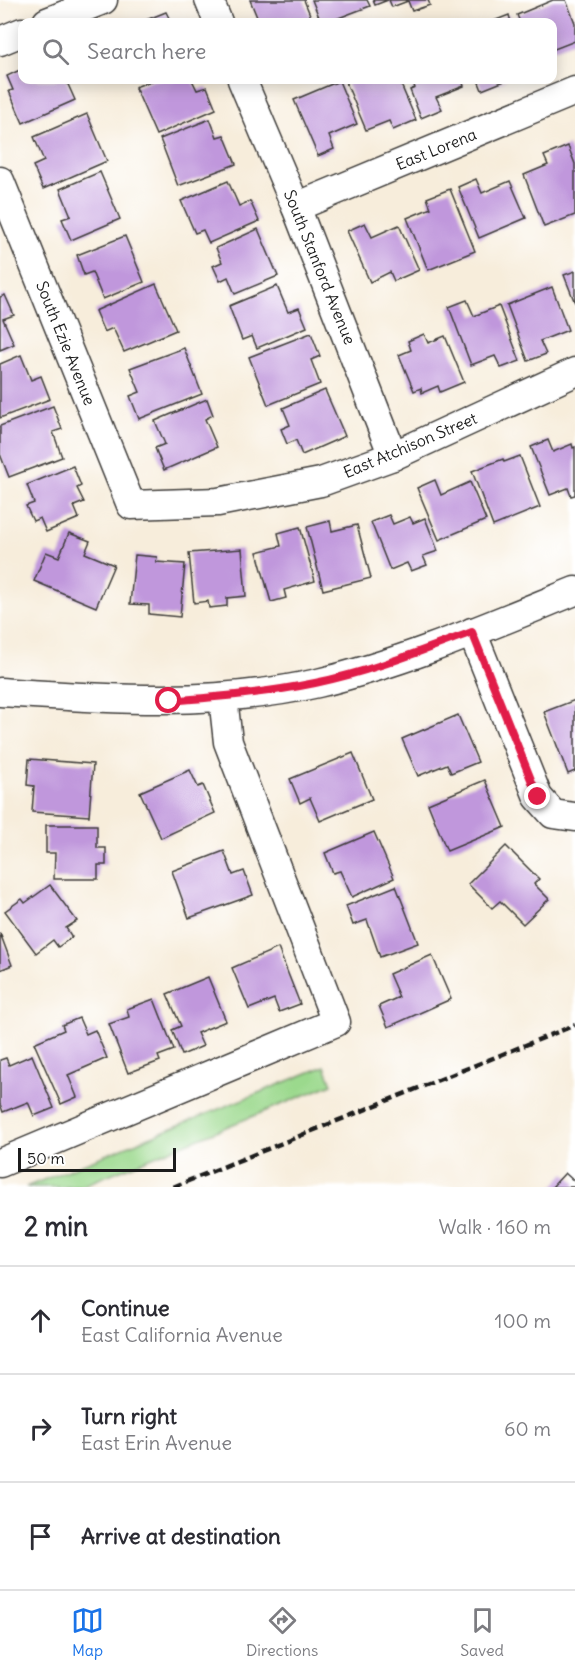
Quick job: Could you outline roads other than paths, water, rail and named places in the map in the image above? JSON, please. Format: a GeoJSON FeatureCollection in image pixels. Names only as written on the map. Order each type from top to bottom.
{"type":"FeatureCollection","features":[{"type":"Feature","properties":{"kind":"street"},"geometry":{"type":"LineString","coordinates":[[57,18],[103,0]]}},
{"type":"Feature","properties":{"kind":"street"},"geometry":{"type":"LineString","coordinates":[[208,0],[216,18]]}},
{"type":"Feature","properties":{"kind":"street"},"geometry":{"type":"LineString","coordinates":[[0,41],[18,34]]}},
{"type":"Feature","properties":{"kind":"street","name":"South Stanford Avenue"},"geometry":{"type":"LineString","coordinates":[[244,84],[296,207],[393,456]]}},
{"type":"Feature","properties":{"kind":"street","name":"East Lorena"},"geometry":{"type":"LineString","coordinates":[[296,207],[575,91]]}},
{"type":"Feature","properties":{"kind":"street","name":"South Ezie Avenue"},"geometry":{"type":"LineString","coordinates":[[0,182],[131,505]]}},
{"type":"Feature","properties":{"kind":"street","name":"East Atchison Street"},"geometry":{"type":"LineString","coordinates":[[131,505],[229,500],[321,482],[393,456],[575,372]]}},
{"type":"Feature","properties":{"kind":"street"},"geometry":{"type":"LineString","coordinates":[[0,692],[169,701],[223,697],[316,683],[385,664],[575,591]]}},
{"type":"Feature","properties":{"kind":"street"},"geometry":{"type":"LineString","coordinates":[[472,632],[538,797],[553,814],[575,817]]}},
{"type":"Feature","properties":{"kind":"street"},"geometry":{"type":"LineString","coordinates":[[0,1163],[336,1022],[228,742],[223,697]]}},
{"type":"Feature","properties":{"kind":"railway"},"geometry":{"type":"LineString","coordinates":[[173,1187],[575,1025]]}}]}
